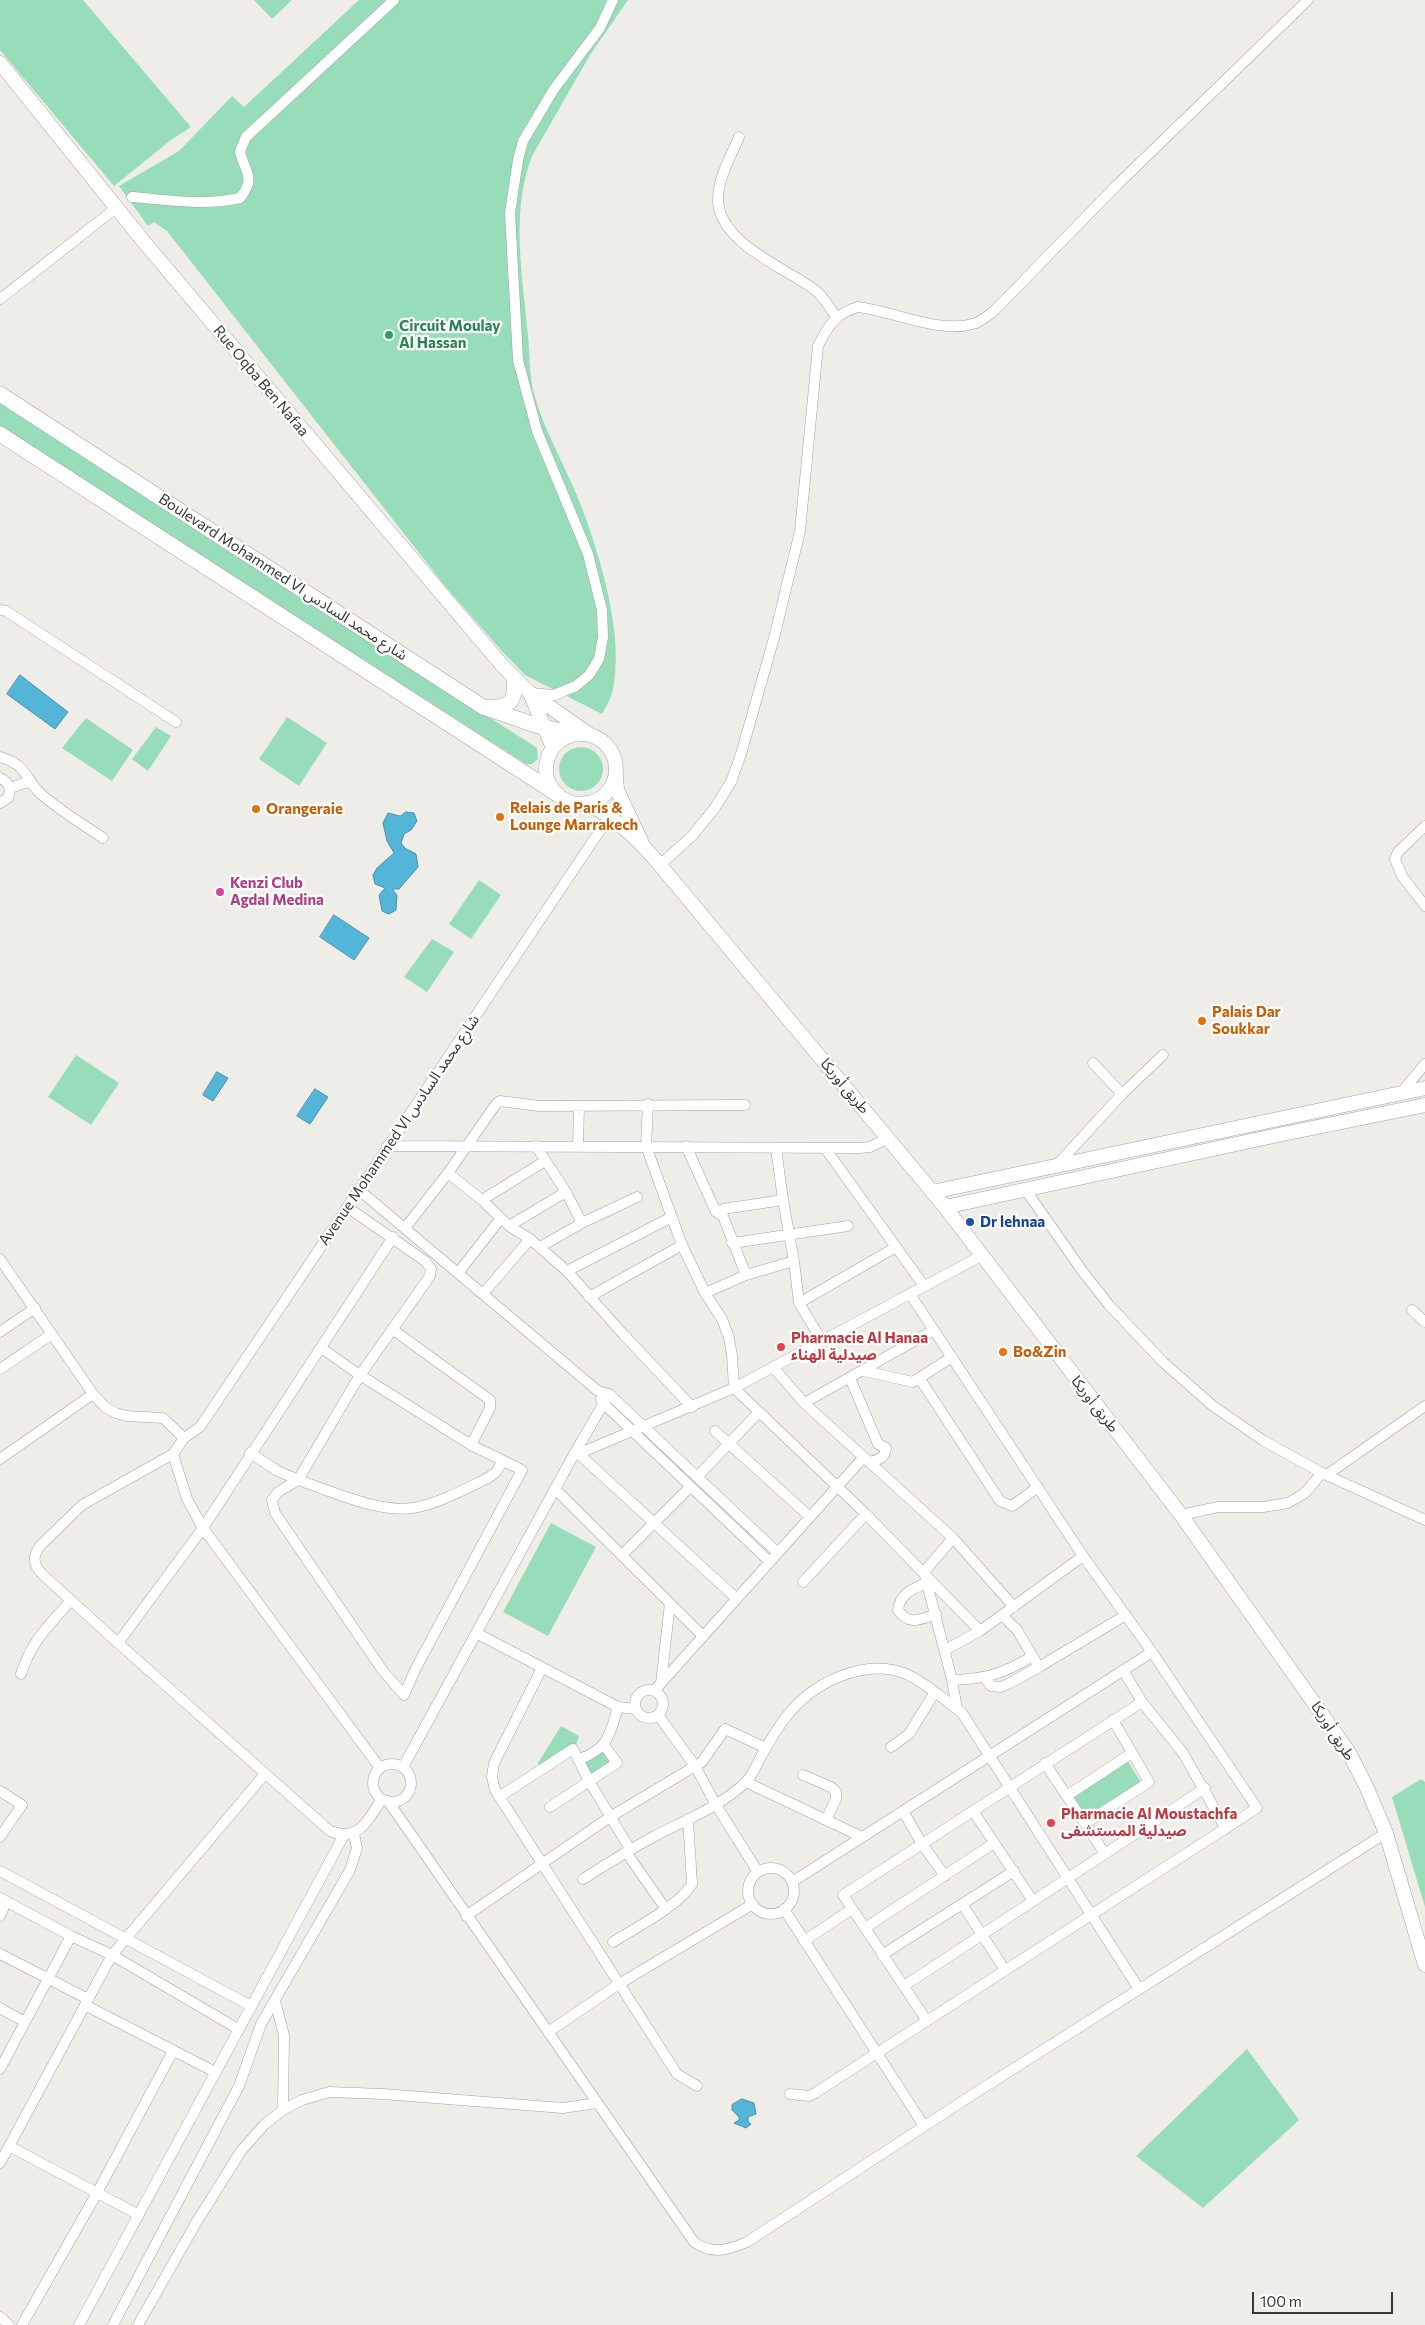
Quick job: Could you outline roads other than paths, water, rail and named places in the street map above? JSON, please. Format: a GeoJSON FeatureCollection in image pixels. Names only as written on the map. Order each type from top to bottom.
{"type":"FeatureCollection","features":[{"type":"Feature","properties":{"kind":"main road","name":"Boulevard Mohammed VI شارع محمد السادس"},"geometry":{"type":"LineString","coordinates":[[0,394],[482,707],[546,728],[584,735]]}},
{"type":"Feature","properties":{"kind":"main road"},"geometry":{"type":"LineString","coordinates":[[0,434],[557,794]]}},
{"type":"Feature","properties":{"kind":"main road"},"geometry":{"type":"LineString","coordinates":[[482,707],[507,705],[514,694],[514,678]]}},
{"type":"Feature","properties":{"kind":"street"},"geometry":{"type":"LineString","coordinates":[[132,197],[194,203],[240,198],[248,185],[247,169],[241,158],[240,151],[246,137],[394,0]]}},
{"type":"Feature","properties":{"kind":"street"},"geometry":{"type":"LineString","coordinates":[[530,693],[554,695],[576,686],[589,675],[599,659],[603,637],[602,610],[588,554],[537,431],[518,360],[510,213],[518,160],[523,141],[554,89],[600,28],[613,0]]}},
{"type":"Feature","properties":{"kind":"street"},"geometry":{"type":"LineString","coordinates":[[660,865],[692,836],[714,809],[731,782],[741,754],[774,638],[800,531],[818,346],[828,326],[846,310],[858,307],[951,326],[974,324],[982,320],[995,310],[1117,185],[1308,0]]}},
{"type":"Feature","properties":{"kind":"street","name":"Rue Oqba Ben Nafaa"},"geometry":{"type":"LineString","coordinates":[[0,63],[116,208],[514,678],[530,693],[584,735]]}},
{"type":"Feature","properties":{"kind":"street"},"geometry":{"type":"LineString","coordinates":[[738,137],[720,184],[718,198],[722,216],[746,245],[761,257],[816,291],[836,317]]}},
{"type":"Feature","properties":{"kind":"street"},"geometry":{"type":"LineString","coordinates":[[0,299],[116,208]]}},
{"type":"Feature","properties":{"kind":"street"},"geometry":{"type":"LineString","coordinates":[[0,610],[6,612],[176,722]]}},
{"type":"Feature","properties":{"kind":"street","name":"Rue Oqba Ben Nafaa"},"geometry":{"type":"LineString","coordinates":[[530,693],[553,748]]}},
{"type":"Feature","properties":{"kind":"street"},"geometry":{"type":"LineString","coordinates":[[584,735],[601,741],[610,750],[615,761],[615,774],[606,792],[597,800],[585,803],[569,802],[557,794],[550,784],[546,771],[548,758],[553,748],[566,738],[584,735]]}},
{"type":"Feature","properties":{"kind":"street"},"geometry":{"type":"LineString","coordinates":[[0,757],[22,768],[37,790],[64,813],[103,838]]}},
{"type":"Feature","properties":{"kind":"street","name":"طريق أوريكا"},"geometry":{"type":"LineString","coordinates":[[615,774],[617,790],[644,846]]}},
{"type":"Feature","properties":{"kind":"street"},"geometry":{"type":"LineString","coordinates":[[0,778],[8,783],[10,788],[8,798],[0,804]]}},
{"type":"Feature","properties":{"kind":"street"},"geometry":{"type":"LineString","coordinates":[[10,788],[31,781]]}},
{"type":"Feature","properties":{"kind":"street","name":"طريق أوريكا"},"geometry":{"type":"LineString","coordinates":[[585,803],[600,810],[609,817],[644,846],[660,865],[945,1207],[1181,1515],[1340,1737],[1366,1786],[1386,1833],[1425,1965]]}},
{"type":"Feature","properties":{"kind":"street","name":"Avenue Mohammed VI شارع محمد السادس"},"geometry":{"type":"LineString","coordinates":[[173,1454],[184,1438],[200,1426],[609,817]]}},
{"type":"Feature","properties":{"kind":"street"},"geometry":{"type":"LineString","coordinates":[[1425,826],[1398,852],[1396,859],[1402,876],[1425,906]]}},
{"type":"Feature","properties":{"kind":"street"},"geometry":{"type":"LineString","coordinates":[[1057,1164],[1122,1094],[1163,1056]]}},
{"type":"Feature","properties":{"kind":"street"},"geometry":{"type":"LineString","coordinates":[[1093,1063],[1122,1094]]}},
{"type":"Feature","properties":{"kind":"street"},"geometry":{"type":"LineString","coordinates":[[1404,1110],[1401,1094],[1425,1064]]}},
{"type":"Feature","properties":{"kind":"street"},"geometry":{"type":"LineString","coordinates":[[932,1192],[1057,1164],[1425,1088]]}},
{"type":"Feature","properties":{"kind":"street"},"geometry":{"type":"LineString","coordinates":[[1379,1098],[1382,1114]]}},
{"type":"Feature","properties":{"kind":"street"},"geometry":{"type":"LineString","coordinates":[[405,1228],[500,1101],[538,1106],[745,1105]]}},
{"type":"Feature","properties":{"kind":"street"},"geometry":{"type":"LineString","coordinates":[[648,1104],[646,1146],[682,1245],[705,1293],[722,1319],[729,1338],[734,1388],[866,1514],[980,1631]]}},
{"type":"Feature","properties":{"kind":"street"},"geometry":{"type":"LineString","coordinates":[[578,1146],[579,1106]]}},
{"type":"Feature","properties":{"kind":"street"},"geometry":{"type":"LineString","coordinates":[[945,1207],[1425,1106]]}},
{"type":"Feature","properties":{"kind":"street"},"geometry":{"type":"LineString","coordinates":[[387,1146],[866,1148],[888,1138]]}},
{"type":"Feature","properties":{"kind":"street"},"geometry":{"type":"LineString","coordinates":[[536,1146],[566,1192],[582,1223]]}},
{"type":"Feature","properties":{"kind":"street"},"geometry":{"type":"LineString","coordinates":[[686,1146],[716,1212],[723,1216],[746,1275]]}},
{"type":"Feature","properties":{"kind":"street"},"geometry":{"type":"LineString","coordinates":[[776,1148],[799,1303],[822,1341]]}},
{"type":"Feature","properties":{"kind":"street"},"geometry":{"type":"LineString","coordinates":[[826,1148],[924,1286]]}},
{"type":"Feature","properties":{"kind":"street"},"geometry":{"type":"LineString","coordinates":[[482,1200],[545,1160]]}},
{"type":"Feature","properties":{"kind":"street"},"geometry":{"type":"LineString","coordinates":[[448,1173],[482,1200],[505,1222],[530,1239],[567,1271],[692,1407]]}},
{"type":"Feature","properties":{"kind":"street"},"geometry":{"type":"LineString","coordinates":[[358,1189],[598,1391],[633,1432],[770,1562]]}},
{"type":"Feature","properties":{"kind":"street"},"geometry":{"type":"LineString","coordinates":[[1024,1189],[1109,1305],[1163,1362],[1213,1406],[1264,1441],[1325,1474],[1425,1520]]}},
{"type":"Feature","properties":{"kind":"street"},"geometry":{"type":"LineString","coordinates":[[458,1273],[505,1222],[566,1192]]}},
{"type":"Feature","properties":{"kind":"street"},"geometry":{"type":"LineString","coordinates":[[540,1247],[582,1223],[637,1197]]}},
{"type":"Feature","properties":{"kind":"street"},"geometry":{"type":"LineString","coordinates":[[716,1212],[723,1209],[783,1200]]}},
{"type":"Feature","properties":{"kind":"street"},"geometry":{"type":"LineString","coordinates":[[321,1348],[360,1375],[472,1445],[520,1468],[522,1472],[415,1670],[404,1695],[383,1671],[272,1506],[274,1496],[298,1480],[360,1375],[431,1272],[429,1265],[425,1261],[393,1237],[347,1207]]}},
{"type":"Feature","properties":{"kind":"street"},"geometry":{"type":"LineString","coordinates":[[567,1271],[672,1217]]}},
{"type":"Feature","properties":{"kind":"street"},"geometry":{"type":"LineString","coordinates":[[732,1243],[848,1226]]}},
{"type":"Feature","properties":{"kind":"street"},"geometry":{"type":"LineString","coordinates":[[118,1643],[203,1528],[250,1453],[393,1237]]}},
{"type":"Feature","properties":{"kind":"street"},"geometry":{"type":"LineString","coordinates":[[483,1294],[530,1239]]}},
{"type":"Feature","properties":{"kind":"street"},"geometry":{"type":"LineString","coordinates":[[589,1297],[682,1245]]}},
{"type":"Feature","properties":{"kind":"street"},"geometry":{"type":"LineString","coordinates":[[799,1303],[896,1247]]}},
{"type":"Feature","properties":{"kind":"street"},"geometry":{"type":"LineString","coordinates":[[576,1456],[734,1388],[981,1256]]}},
{"type":"Feature","properties":{"kind":"street"},"geometry":{"type":"LineString","coordinates":[[0,1259],[93,1394],[105,1407],[126,1416],[163,1418],[184,1438]]}},
{"type":"Feature","properties":{"kind":"street"},"geometry":{"type":"LineString","coordinates":[[705,1293],[746,1275],[794,1261]]}},
{"type":"Feature","properties":{"kind":"street"},"geometry":{"type":"LineString","coordinates":[[790,2094],[809,2096],[1226,1829],[1257,1807],[1152,1652],[1084,1556],[910,1294]]}},
{"type":"Feature","properties":{"kind":"street"},"geometry":{"type":"LineString","coordinates":[[0,1332],[35,1308]]}},
{"type":"Feature","properties":{"kind":"street"},"geometry":{"type":"LineString","coordinates":[[1412,1310],[1425,1322]]}},
{"type":"Feature","properties":{"kind":"street"},"geometry":{"type":"LineString","coordinates":[[392,1329],[490,1400],[490,1408],[472,1445]]}},
{"type":"Feature","properties":{"kind":"street"},"geometry":{"type":"LineString","coordinates":[[804,1403],[934,1330]]}},
{"type":"Feature","properties":{"kind":"street"},"geometry":{"type":"LineString","coordinates":[[0,1368],[52,1334]]}},
{"type":"Feature","properties":{"kind":"street"},"geometry":{"type":"LineString","coordinates":[[864,1371],[908,1382],[920,1379],[952,1358]]}},
{"type":"Feature","properties":{"kind":"street"},"geometry":{"type":"LineString","coordinates":[[773,1367],[804,1403],[953,1538],[1014,1607]]}},
{"type":"Feature","properties":{"kind":"street"},"geometry":{"type":"LineString","coordinates":[[670,1603],[658,1687],[663,1702],[662,1709],[652,1718],[645,1718],[639,1714],[636,1708],[636,1699],[640,1694],[646,1690],[658,1687],[838,1487],[866,1460],[882,1458],[885,1455],[886,1448],[878,1444],[850,1378]]}},
{"type":"Feature","properties":{"kind":"street"},"geometry":{"type":"LineString","coordinates":[[920,1379],[1000,1501],[1012,1506],[1038,1487]]}},
{"type":"Feature","properties":{"kind":"street"},"geometry":{"type":"LineString","coordinates":[[0,1459],[93,1394]]}},
{"type":"Feature","properties":{"kind":"street"},"geometry":{"type":"LineString","coordinates":[[606,1399],[644,1428],[778,1553]]}},
{"type":"Feature","properties":{"kind":"street"},"geometry":{"type":"LineString","coordinates":[[404,1767],[606,1399]]}},
{"type":"Feature","properties":{"kind":"street"},"geometry":{"type":"LineString","coordinates":[[1181,1515],[1218,1507],[1263,1507],[1288,1503],[1305,1493],[1325,1474],[1425,1406]]}},
{"type":"Feature","properties":{"kind":"street"},"geometry":{"type":"LineString","coordinates":[[697,1477],[759,1412]]}},
{"type":"Feature","properties":{"kind":"street"},"geometry":{"type":"LineString","coordinates":[[715,1431],[810,1517]]}},
{"type":"Feature","properties":{"kind":"street"},"geometry":{"type":"LineString","coordinates":[[250,1453],[276,1470],[298,1480],[379,1507],[414,1508],[488,1478],[496,1472],[503,1461]]}},
{"type":"Feature","properties":{"kind":"street"},"geometry":{"type":"LineString","coordinates":[[113,2325],[240,2086],[261,2024],[350,1870],[357,1848],[349,1835],[324,1827],[71,1600],[36,1567],[35,1553],[82,1505],[173,1454],[187,1500],[203,1528],[380,1768]]}},
{"type":"Feature","properties":{"kind":"street"},"geometry":{"type":"LineString","coordinates":[[576,1456],[654,1523],[737,1599]]}},
{"type":"Feature","properties":{"kind":"street"},"geometry":{"type":"LineString","coordinates":[[622,1555],[690,1487]]}},
{"type":"Feature","properties":{"kind":"street"},"geometry":{"type":"LineString","coordinates":[[555,1489],[703,1636]]}},
{"type":"Feature","properties":{"kind":"street"},"geometry":{"type":"LineString","coordinates":[[803,1582],[866,1514]]}},
{"type":"Feature","properties":{"kind":"street"},"geometry":{"type":"LineString","coordinates":[[924,1572],[953,1538]]}},
{"type":"Feature","properties":{"kind":"street"},"geometry":{"type":"LineString","coordinates":[[945,1650],[980,1631],[1084,1556]]}},
{"type":"Feature","properties":{"kind":"street"},"geometry":{"type":"LineString","coordinates":[[924,1572],[945,1650],[957,1709]]}},
{"type":"Feature","properties":{"kind":"street"},"geometry":{"type":"LineString","coordinates":[[928,1582],[907,1592],[899,1602],[898,1610],[902,1617],[911,1622],[936,1614]]}},
{"type":"Feature","properties":{"kind":"street"},"geometry":{"type":"LineString","coordinates":[[21,1674],[28,1652],[35,1641],[71,1600]]}},
{"type":"Feature","properties":{"kind":"street"},"geometry":{"type":"LineString","coordinates":[[1002,1615],[1017,1630],[1039,1667]]}},
{"type":"Feature","properties":{"kind":"street"},"geometry":{"type":"LineString","coordinates":[[985,1678],[991,1686],[1001,1687],[1039,1667],[1126,1615]]}},
{"type":"Feature","properties":{"kind":"street"},"geometry":{"type":"LineString","coordinates":[[476,1633],[618,1707],[636,1708]]}},
{"type":"Feature","properties":{"kind":"street"},"geometry":{"type":"LineString","coordinates":[[792,1882],[1152,1652]]}},
{"type":"Feature","properties":{"kind":"street"},"geometry":{"type":"LineString","coordinates":[[952,1680],[985,1678],[1023,1662],[1031,1657],[1030,1653]]}},
{"type":"Feature","properties":{"kind":"street"},"geometry":{"type":"LineString","coordinates":[[542,1668],[494,1764],[492,1777],[499,1797],[678,2074],[697,2086]]}},
{"type":"Feature","properties":{"kind":"street"},"geometry":{"type":"LineString","coordinates":[[583,1879],[628,1850],[716,1805],[746,1782],[786,1717],[801,1701],[844,1675],[859,1670],[882,1668],[915,1679],[962,1713],[1069,1877],[1139,1989]]}},
{"type":"Feature","properties":{"kind":"street"},"geometry":{"type":"LineString","coordinates":[[1123,1670],[1142,1702],[1183,1753],[1226,1829]]}},
{"type":"Feature","properties":{"kind":"street"},"geometry":{"type":"LineString","coordinates":[[890,1746],[910,1734],[935,1692]]}},
{"type":"Feature","properties":{"kind":"street"},"geometry":{"type":"LineString","coordinates":[[926,2021],[844,1895],[973,1810],[1010,1789],[1045,1763],[1142,1702]]}},
{"type":"Feature","properties":{"kind":"street"},"geometry":{"type":"LineString","coordinates":[[580,1759],[597,1752],[604,1745],[618,1707]]}},
{"type":"Feature","properties":{"kind":"street"},"geometry":{"type":"LineString","coordinates":[[658,1714],[695,1766],[716,1805],[758,1872]]}},
{"type":"Feature","properties":{"kind":"street"},"geometry":{"type":"LineString","coordinates":[[1086,1823],[1148,1783],[1113,1720]]}},
{"type":"Feature","properties":{"kind":"street"},"geometry":{"type":"LineString","coordinates":[[466,1916],[610,1817],[695,1766],[706,1758],[726,1729],[766,1748]]}},
{"type":"Feature","properties":{"kind":"street"},"geometry":{"type":"LineString","coordinates":[[550,1807],[617,1763],[604,1745]]}},
{"type":"Feature","properties":{"kind":"street"},"geometry":{"type":"LineString","coordinates":[[499,1797],[572,1749],[580,1759],[589,1781],[628,1850],[666,1908]]}},
{"type":"Feature","properties":{"kind":"street"},"geometry":{"type":"LineString","coordinates":[[1068,1795],[1132,1753]]}},
{"type":"Feature","properties":{"kind":"street"},"geometry":{"type":"LineString","coordinates":[[1045,1763],[1068,1795],[1105,1854]]}},
{"type":"Feature","properties":{"kind":"street"},"geometry":{"type":"LineString","coordinates":[[385,1800],[398,1801],[409,1790],[410,1776],[404,1767],[394,1764],[380,1768],[373,1782],[375,1792],[385,1800],[694,2242],[702,2248],[711,2250],[731,2248],[747,2242],[924,2126],[1386,1833]]}},
{"type":"Feature","properties":{"kind":"street"},"geometry":{"type":"LineString","coordinates":[[0,2163],[112,1955],[265,1774]]}},
{"type":"Feature","properties":{"kind":"street"},"geometry":{"type":"LineString","coordinates":[[803,1775],[831,1787],[836,1792],[836,1799],[826,1820]]}},
{"type":"Feature","properties":{"kind":"street"},"geometry":{"type":"LineString","coordinates":[[746,1782],[862,1837]]}},
{"type":"Feature","properties":{"kind":"street"},"geometry":{"type":"LineString","coordinates":[[904,1986],[1204,1788]]}},
{"type":"Feature","properties":{"kind":"street"},"geometry":{"type":"LineString","coordinates":[[0,1791],[22,1805],[0,1837]]}},
{"type":"Feature","properties":{"kind":"street"},"geometry":{"type":"LineString","coordinates":[[79,2325],[238,2029],[349,1835],[368,1820],[385,1800]]}},
{"type":"Feature","properties":{"kind":"street"},"geometry":{"type":"LineString","coordinates":[[973,1810],[1033,1901]]}},
{"type":"Feature","properties":{"kind":"street"},"geometry":{"type":"LineString","coordinates":[[903,1811],[922,1844],[945,1876]]}},
{"type":"Feature","properties":{"kind":"street"},"geometry":{"type":"LineString","coordinates":[[613,1942],[666,1908],[685,1893],[692,1884],[688,1819]]}},
{"type":"Feature","properties":{"kind":"street"},"geometry":{"type":"LineString","coordinates":[[865,1928],[994,1843]]}},
{"type":"Feature","properties":{"kind":"street"},"geometry":{"type":"LineString","coordinates":[[768,1868],[778,1869],[787,1874],[792,1882],[793,1895],[784,1909],[767,1913],[753,1904],[748,1894],[748,1887],[752,1878],[758,1872],[768,1868]]}},
{"type":"Feature","properties":{"kind":"street"},"geometry":{"type":"LineString","coordinates":[[0,1871],[251,2006]]}},
{"type":"Feature","properties":{"kind":"street"},"geometry":{"type":"LineString","coordinates":[[882,1955],[1014,1871]]}},
{"type":"Feature","properties":{"kind":"street"},"geometry":{"type":"LineString","coordinates":[[0,1916],[3,1900],[71,1936],[112,1955],[238,2029]]}},
{"type":"Feature","properties":{"kind":"street"},"geometry":{"type":"LineString","coordinates":[[548,2032],[619,1984],[753,1904]]}},
{"type":"Feature","properties":{"kind":"street"},"geometry":{"type":"LineString","coordinates":[[962,1904],[1005,1970]]}},
{"type":"Feature","properties":{"kind":"street"},"geometry":{"type":"LineString","coordinates":[[784,1909],[924,2126]]}},
{"type":"Feature","properties":{"kind":"street"},"geometry":{"type":"LineString","coordinates":[[804,1941],[852,1910]]}},
{"type":"Feature","properties":{"kind":"street"},"geometry":{"type":"LineString","coordinates":[[1,2064],[71,1936]]}},
{"type":"Feature","properties":{"kind":"street"},"geometry":{"type":"LineString","coordinates":[[0,1954],[215,2072]]}},
{"type":"Feature","properties":{"kind":"street"},"geometry":{"type":"LineString","coordinates":[[275,2002],[284,2035],[283,2110]]}},
{"type":"Feature","properties":{"kind":"street"},"geometry":{"type":"LineString","coordinates":[[0,2008],[25,2022]]}},
{"type":"Feature","properties":{"kind":"street"},"geometry":{"type":"LineString","coordinates":[[22,2325],[97,2193],[174,2050]]}},
{"type":"Feature","properties":{"kind":"street"},"geometry":{"type":"LineString","coordinates":[[138,2325],[196,2223],[241,2151],[264,2125],[283,2110],[302,2100],[329,2092],[383,2094],[563,2108],[598,2103]]}},
{"type":"Feature","properties":{"kind":"street"},"geometry":{"type":"LineString","coordinates":[[9,2146],[138,2215]]}},
{"type":"Feature","properties":{"kind":"street"},"geometry":{"type":"LineString","coordinates":[[0,2317],[10,2325]]}},
{"type":"Feature","properties":{"kind":"water"},"geometry":{"type":"Polygon","coordinates":[[[20,675],[68,712],[55,729],[7,694],[20,675]]]}},
{"type":"Feature","properties":{"kind":"water"},"geometry":{"type":"Polygon","coordinates":[[[406,812],[414,813],[417,821],[411,830],[404,834],[401,843],[405,848],[416,854],[418,867],[399,889],[392,889],[397,895],[396,910],[389,914],[382,911],[379,895],[385,888],[375,884],[373,875],[377,868],[394,853],[387,841],[383,823],[388,813],[400,816],[406,812]]]}},
{"type":"Feature","properties":{"kind":"water"},"geometry":{"type":"Polygon","coordinates":[[[334,915],[369,938],[354,960],[320,937],[334,915]]]}},
{"type":"Feature","properties":{"kind":"water"},"geometry":{"type":"Polygon","coordinates":[[[217,1072],[228,1078],[213,1101],[203,1095],[217,1072]]]}},
{"type":"Feature","properties":{"kind":"water"},"geometry":{"type":"Polygon","coordinates":[[[315,1089],[328,1097],[310,1124],[297,1116],[315,1089]]]}},
{"type":"Feature","properties":{"kind":"water"},"geometry":{"type":"Polygon","coordinates":[[[742,2099],[754,2103],[756,2114],[748,2117],[748,2122],[751,2124],[746,2128],[734,2123],[739,2120],[739,2117],[732,2110],[732,2105],[742,2099]]]}},
{"type":"Feature","properties":{"kind":"place","name":"Circuit Moulay Al Hassan"},"geometry":{"type":"Point","coordinates":[389,335]}},
{"type":"Feature","properties":{"kind":"place","name":"Orangeraie"},"geometry":{"type":"Point","coordinates":[256,809]}},
{"type":"Feature","properties":{"kind":"place","name":"Relais de Paris & Lounge Marrakech"},"geometry":{"type":"Point","coordinates":[500,817]}},
{"type":"Feature","properties":{"kind":"place","name":"Kenzi Club Agdal Medina"},"geometry":{"type":"Point","coordinates":[220,892]}},
{"type":"Feature","properties":{"kind":"place","name":"Palais Dar Soukkar"},"geometry":{"type":"Point","coordinates":[1202,1021]}},
{"type":"Feature","properties":{"kind":"place","name":"Dr lehnaa"},"geometry":{"type":"Point","coordinates":[970,1222]}},
{"type":"Feature","properties":{"kind":"place","name":"Pharmacie Al Hanaa صيدلية الهناء"},"geometry":{"type":"Point","coordinates":[781,1347]}},
{"type":"Feature","properties":{"kind":"place","name":"Bo&Zin"},"geometry":{"type":"Point","coordinates":[1003,1352]}},
{"type":"Feature","properties":{"kind":"place","name":"Pharmacie Al Moustachfa صيدلية المستشفى"},"geometry":{"type":"Point","coordinates":[1051,1823]}}]}
